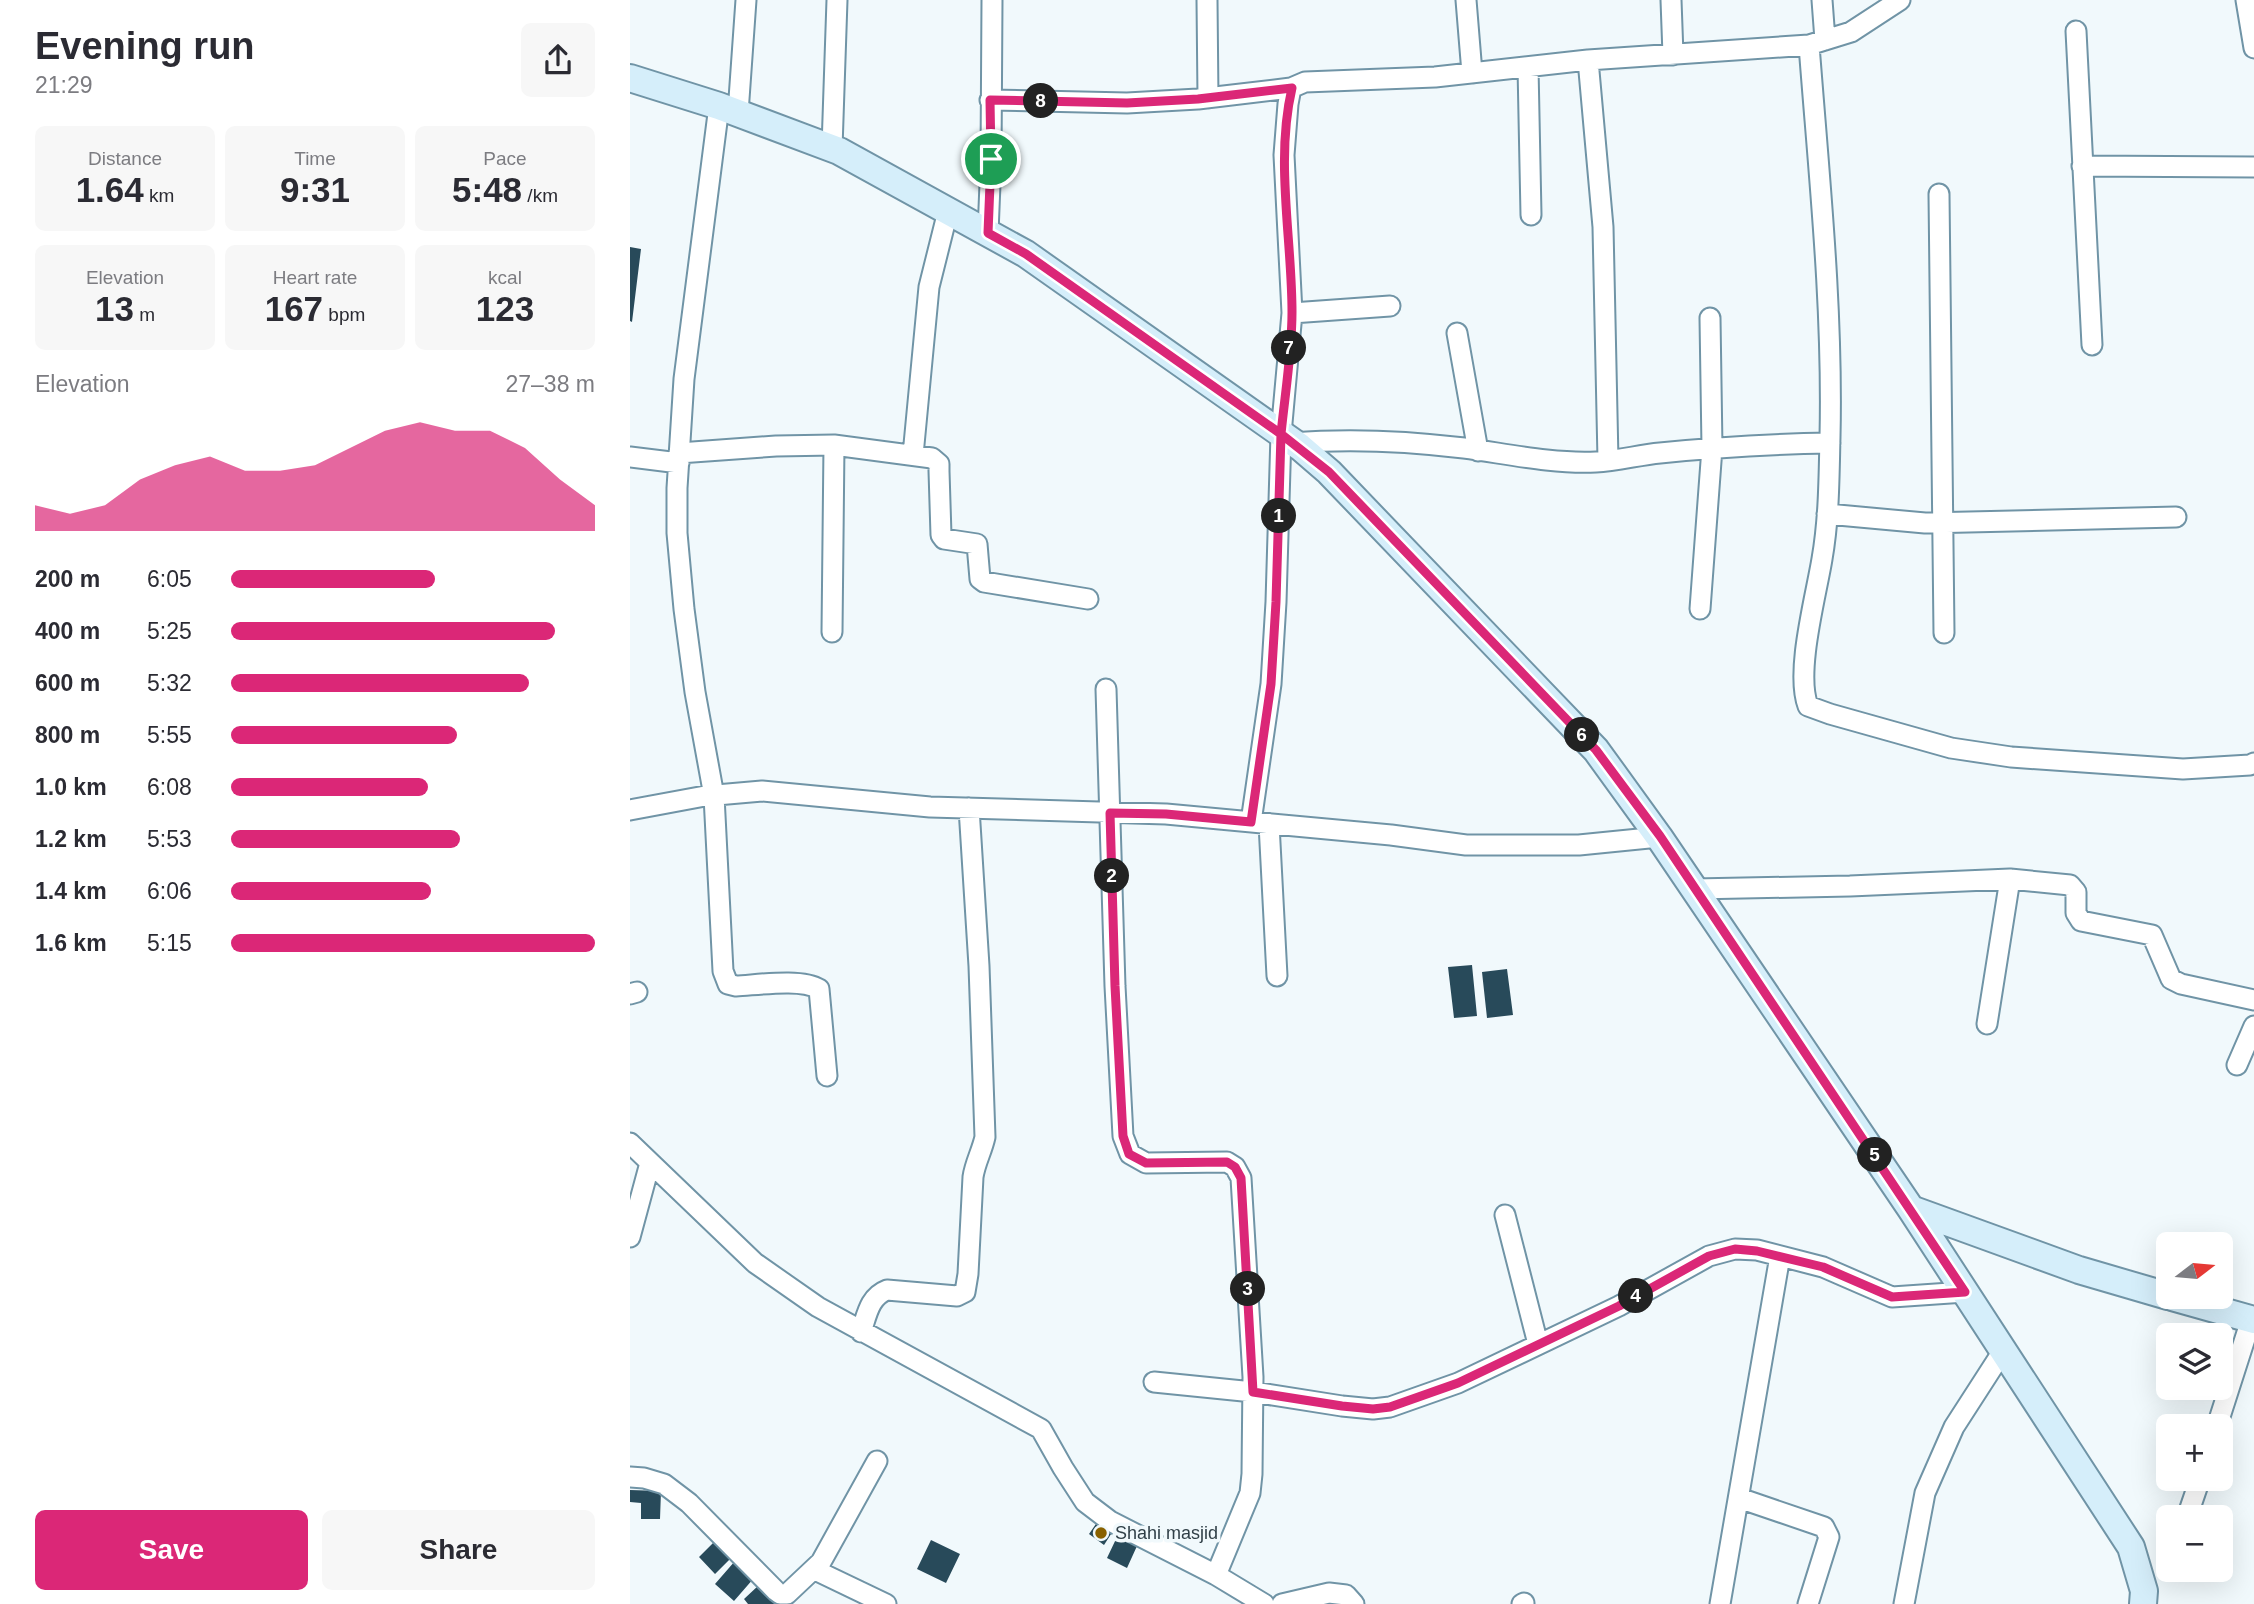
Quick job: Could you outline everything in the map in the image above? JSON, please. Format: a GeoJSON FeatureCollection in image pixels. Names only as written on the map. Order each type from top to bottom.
{"type":"FeatureCollection","features":[{"type":"Feature","properties":{"kind":"main road"},"geometry":{"type":"LineString","coordinates":[[630,78],[728,109],[832,148],[1026,254],[1287,439],[1329,472],[1596,750],[1660,836],[1911,1209],[2131,1547],[2144,1591],[2143,1604]]}},
{"type":"Feature","properties":{"kind":"main road"},"geometry":{"type":"LineString","coordinates":[[1911,1209],[2079,1270],[2156,1292]]}},
{"type":"Feature","properties":{"kind":"main road"},"geometry":{"type":"LineString","coordinates":[[2215,1309],[2253,1320]]}},
{"type":"Feature","properties":{"kind":"street"},"geometry":{"type":"LineString","coordinates":[[746,0],[684,379],[677,533],[695,692],[714,796],[723,971],[728,984],[736,986],[794,984],[812,985],[818,989],[827,1076]]}},
{"type":"Feature","properties":{"kind":"street"},"geometry":{"type":"LineString","coordinates":[[832,148],[837,0]]}},
{"type":"Feature","properties":{"kind":"street"},"geometry":{"type":"LineString","coordinates":[[988,233],[992,0]]}},
{"type":"Feature","properties":{"kind":"street"},"geometry":{"type":"LineString","coordinates":[[1208,0],[1208,98]]}},
{"type":"Feature","properties":{"kind":"street"},"geometry":{"type":"LineString","coordinates":[[1466,0],[1472,73]]}},
{"type":"Feature","properties":{"kind":"street"},"geometry":{"type":"LineString","coordinates":[[1671,0],[1673,55]]}},
{"type":"Feature","properties":{"kind":"street"},"geometry":{"type":"LineString","coordinates":[[1822,0],[1817,43],[1831,362],[1830,443],[1823,558],[1809,622],[1805,679],[1808,706],[1951,748],[2011,757],[2183,769],[2254,763]]}},
{"type":"Feature","properties":{"kind":"street"},"geometry":{"type":"LineString","coordinates":[[990,100],[1127,103],[1208,98],[1292,88],[1305,82],[1435,77],[1588,60],[1817,43],[1851,32],[1900,0]]}},
{"type":"Feature","properties":{"kind":"street"},"geometry":{"type":"LineString","coordinates":[[2246,0],[2254,48]]}},
{"type":"Feature","properties":{"kind":"street"},"geometry":{"type":"LineString","coordinates":[[2076,31],[2092,345]]}},
{"type":"Feature","properties":{"kind":"street"},"geometry":{"type":"LineString","coordinates":[[1588,60],[1603,227],[1608,460]]}},
{"type":"Feature","properties":{"kind":"street"},"geometry":{"type":"LineString","coordinates":[[1528,67],[1531,215]]}},
{"type":"Feature","properties":{"kind":"street"},"geometry":{"type":"LineString","coordinates":[[1277,976],[1260,823],[1287,439],[1292,313],[1284,155],[1292,88]]}},
{"type":"Feature","properties":{"kind":"street"},"geometry":{"type":"LineString","coordinates":[[2082,166],[2254,167]]}},
{"type":"Feature","properties":{"kind":"street"},"geometry":{"type":"LineString","coordinates":[[1940,194],[1944,633]]}},
{"type":"Feature","properties":{"kind":"street"},"geometry":{"type":"LineString","coordinates":[[913,456],[929,287],[948,211]]}},
{"type":"Feature","properties":{"kind":"street"},"geometry":{"type":"LineString","coordinates":[[1292,313],[1391,306]]}},
{"type":"Feature","properties":{"kind":"street"},"geometry":{"type":"LineString","coordinates":[[1700,609],[1712,448],[1710,318]]}},
{"type":"Feature","properties":{"kind":"street"},"geometry":{"type":"LineString","coordinates":[[1457,333],[1478,450]]}},
{"type":"Feature","properties":{"kind":"street"},"geometry":{"type":"LineString","coordinates":[[1287,439],[1379,439],[1527,458],[1598,462],[1712,448],[1830,443]]}},
{"type":"Feature","properties":{"kind":"street"},"geometry":{"type":"LineString","coordinates":[[832,632],[834,445]]}},
{"type":"Feature","properties":{"kind":"street"},"geometry":{"type":"LineString","coordinates":[[630,457],[679,458],[776,446],[834,445],[932,458],[939,464],[941,535],[944,539],[977,544],[980,579],[984,582],[1088,599]]}},
{"type":"Feature","properties":{"kind":"street"},"geometry":{"type":"LineString","coordinates":[[1827,514],[1943,522],[2176,517]]}},
{"type":"Feature","properties":{"kind":"street"},"geometry":{"type":"LineString","coordinates":[[1106,690],[1115,986],[1123,1136],[1129,1154],[1146,1163],[1227,1162],[1235,1167],[1241,1178],[1253,1392],[1252,1474],[1250,1493],[1216,1575]]}},
{"type":"Feature","properties":{"kind":"street"},"geometry":{"type":"LineString","coordinates":[[630,810],[714,796],[762,792],[969,808],[1166,814],[1391,835],[1466,845],[1579,845],[1660,836]]}},
{"type":"Feature","properties":{"kind":"street"},"geometry":{"type":"LineString","coordinates":[[861,1332],[872,1300],[887,1290],[957,1296],[965,1292],[974,1166],[982,1151],[985,1137],[979,966],[969,808]]}},
{"type":"Feature","properties":{"kind":"street"},"geometry":{"type":"LineString","coordinates":[[1695,888],[1850,886],[2010,879],[2070,885],[2076,892],[2076,913],[2081,921],[2152,935],[2171,979],[2181,984],[2254,1000]]}},
{"type":"Feature","properties":{"kind":"street"},"geometry":{"type":"LineString","coordinates":[[1987,1024],[2010,879]]}},
{"type":"Feature","properties":{"kind":"street"},"geometry":{"type":"LineString","coordinates":[[2237,1065],[2254,1026]]}},
{"type":"Feature","properties":{"kind":"street"},"geometry":{"type":"LineString","coordinates":[[630,1143],[755,1263],[818,1307],[861,1332],[1041,1429],[1085,1502],[1110,1521],[1216,1575],[1264,1604]]}},
{"type":"Feature","properties":{"kind":"street"},"geometry":{"type":"LineString","coordinates":[[630,1237],[650,1163]]}},
{"type":"Feature","properties":{"kind":"street"},"geometry":{"type":"LineString","coordinates":[[1505,1215],[1538,1345]]}},
{"type":"Feature","properties":{"kind":"street"},"geometry":{"type":"LineString","coordinates":[[1154,1382],[1253,1392],[1342,1406],[1373,1409],[1390,1407],[1458,1383],[1619,1306],[1709,1256],[1735,1249],[1757,1251],[1823,1267],[1892,1297],[1965,1292]]}},
{"type":"Feature","properties":{"kind":"street"},"geometry":{"type":"LineString","coordinates":[[1720,1604],[1780,1256]]}},
{"type":"Feature","properties":{"kind":"street"},"geometry":{"type":"LineString","coordinates":[[2221,1414],[2253,1320]]}},
{"type":"Feature","properties":{"kind":"street"},"geometry":{"type":"LineString","coordinates":[[1904,1604],[1925,1493],[1954,1427],[2003,1351]]}},
{"type":"Feature","properties":{"kind":"street"},"geometry":{"type":"LineString","coordinates":[[630,1477],[664,1484],[690,1503],[780,1594],[787,1594],[821,1562],[877,1461]]}},
{"type":"Feature","properties":{"kind":"street"},"geometry":{"type":"LineString","coordinates":[[1739,1498],[1824,1527],[1828,1532],[1829,1537],[1808,1604]]}},
{"type":"Feature","properties":{"kind":"street"},"geometry":{"type":"LineString","coordinates":[[815,1570],[886,1604]]}},
{"type":"Feature","properties":{"kind":"street"},"geometry":{"type":"LineString","coordinates":[[1282,1604],[1329,1593],[1346,1595],[1354,1604]]}},
{"type":"Feature","properties":{"kind":"building"},"geometry":{"type":"Polygon","coordinates":[[[630,247],[641,249],[632,322],[630,321],[630,247]]]}},
{"type":"Feature","properties":{"kind":"building"},"geometry":{"type":"Polygon","coordinates":[[[1472,965],[1477,1016],[1454,1018],[1448,967],[1472,965]]]}},
{"type":"Feature","properties":{"kind":"building"},"geometry":{"type":"Polygon","coordinates":[[[1507,969],[1513,1015],[1487,1018],[1482,972],[1507,969]]]}},
{"type":"Feature","properties":{"kind":"building"},"geometry":{"type":"Polygon","coordinates":[[[630,1490],[661,1491],[660,1519],[641,1519],[641,1503],[630,1502],[630,1490]]]}},
{"type":"Feature","properties":{"kind":"building","name":"Shahi masjid"},"geometry":{"type":"Polygon","coordinates":[[[1098,1521],[1113,1531],[1104,1545],[1089,1534],[1098,1521]]]}},
{"type":"Feature","properties":{"kind":"building"},"geometry":{"type":"Polygon","coordinates":[[[1117,1537],[1137,1546],[1127,1568],[1107,1558],[1117,1537]]]}},
{"type":"Feature","properties":{"kind":"building"},"geometry":{"type":"Polygon","coordinates":[[[931,1540],[960,1554],[946,1583],[917,1569],[931,1540]]]}},
{"type":"Feature","properties":{"kind":"building"},"geometry":{"type":"Polygon","coordinates":[[[714,1542],[730,1559],[715,1574],[699,1557],[714,1542]]]}},
{"type":"Feature","properties":{"kind":"building"},"geometry":{"type":"Polygon","coordinates":[[[735,1561],[754,1578],[734,1601],[715,1584],[735,1561]]]}},
{"type":"Feature","properties":{"kind":"building"},"geometry":{"type":"Polygon","coordinates":[[[759,1585],[777,1604],[748,1604],[744,1599],[759,1585]]]}},
{"type":"Feature","properties":{"kind":"place","name":"Shahi masjid"},"geometry":{"type":"Point","coordinates":[1101,1533]}},
{"type":"Feature","properties":{"kind":"route"},"geometry":{"type":"LineString","coordinates":[[991,159],[988,233],[1026,254],[1281,434],[1271,684],[1251,822],[1166,814],[1110,813],[1123,1136],[1129,1154],[1146,1163],[1227,1162],[1235,1167],[1241,1178],[1253,1392],[1342,1406],[1373,1409],[1390,1407],[1458,1383],[1619,1306],[1709,1256],[1735,1249],[1757,1251],[1823,1267],[1892,1297],[1965,1292],[1660,836],[1596,750],[1329,472],[1281,434],[1292,313],[1284,155],[1292,88],[1198,99],[1127,103],[990,100],[991,159]]}}]}
